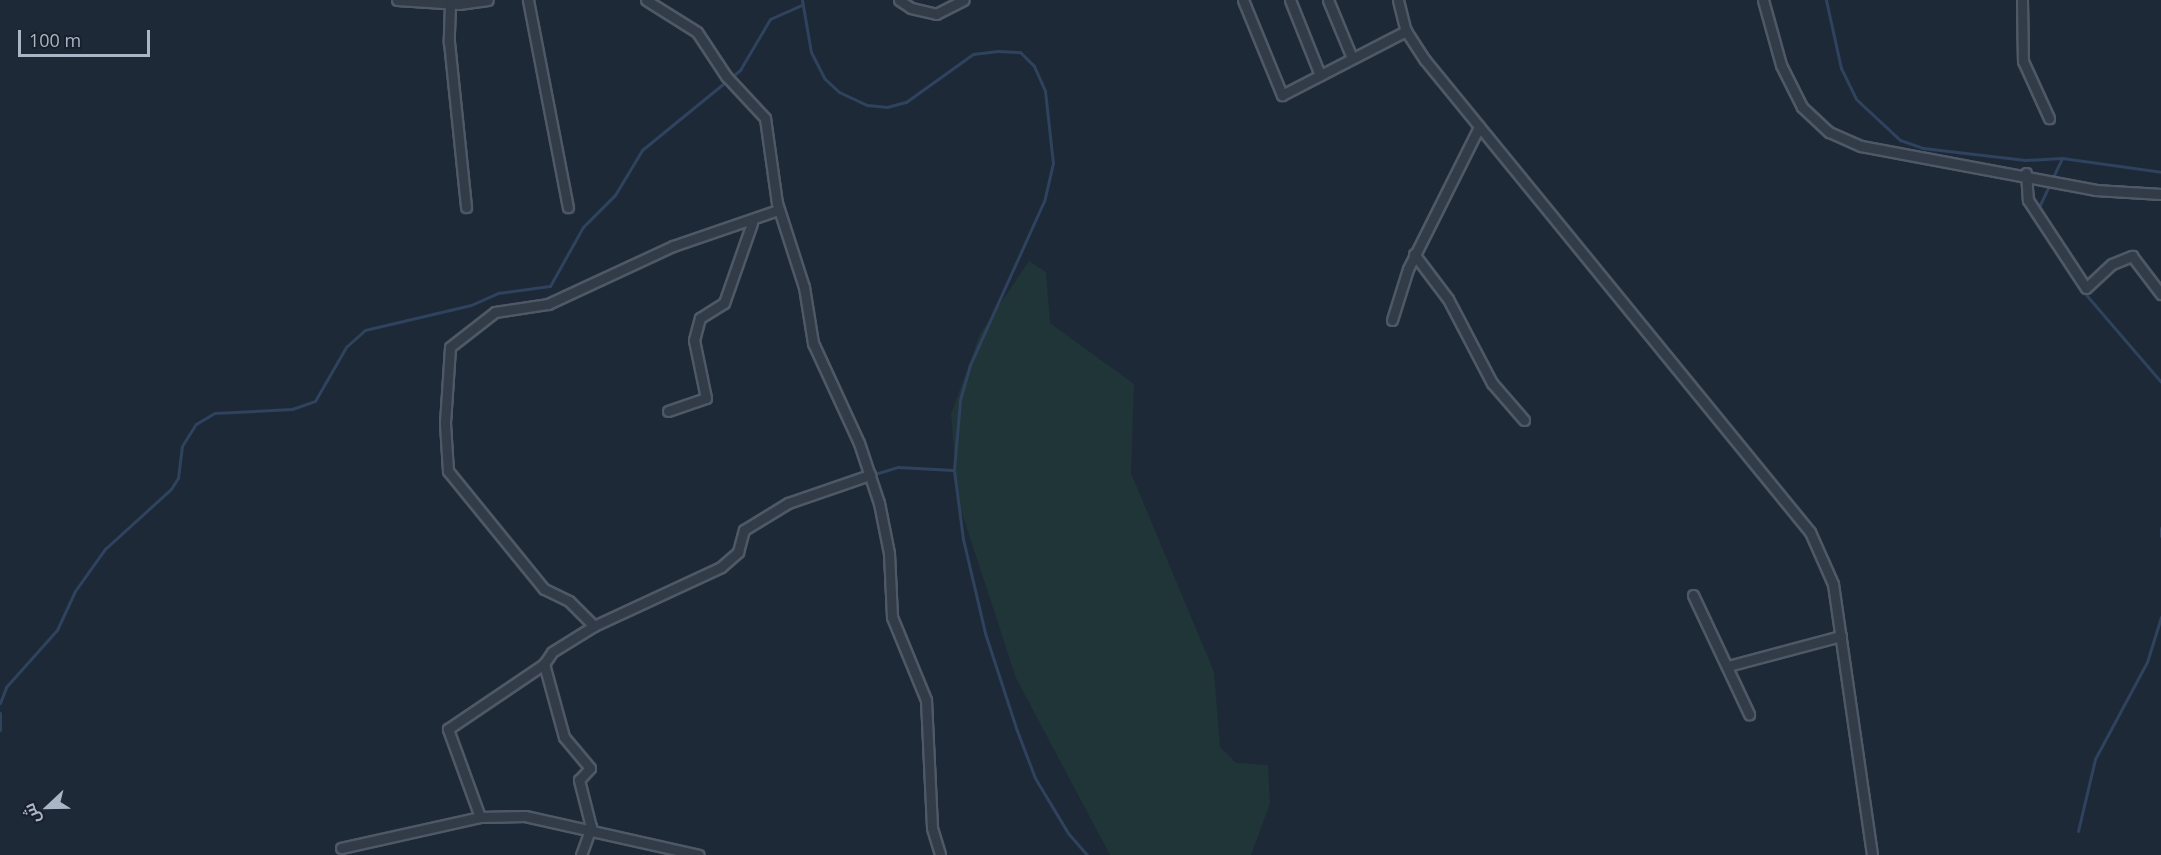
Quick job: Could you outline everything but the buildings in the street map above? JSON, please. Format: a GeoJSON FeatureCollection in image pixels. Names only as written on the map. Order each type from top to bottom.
{"type":"FeatureCollection","features":[{"type":"Feature","properties":{"kind":"street"},"geometry":{"type":"LineString","coordinates":[[397,0],[450,4],[488,0]]}},
{"type":"Feature","properties":{"kind":"street"},"geometry":{"type":"LineString","coordinates":[[528,0],[568,207]]}},
{"type":"Feature","properties":{"kind":"street"},"geometry":{"type":"LineString","coordinates":[[646,0],[697,32],[726,76],[765,118],[778,210],[804,287],[813,343],[870,475],[885,530],[892,617],[926,700],[932,828],[940,855]]}},
{"type":"Feature","properties":{"kind":"street"},"geometry":{"type":"LineString","coordinates":[[899,0],[910,8],[936,14],[964,0]]}},
{"type":"Feature","properties":{"kind":"street"},"geometry":{"type":"LineString","coordinates":[[1242,0],[1279,93],[1286,94],[1406,31]]}},
{"type":"Feature","properties":{"kind":"street"},"geometry":{"type":"LineString","coordinates":[[1290,0],[1320,75]]}},
{"type":"Feature","properties":{"kind":"street"},"geometry":{"type":"LineString","coordinates":[[1328,0],[1352,58]]}},
{"type":"Feature","properties":{"kind":"street"},"geometry":{"type":"LineString","coordinates":[[1398,0],[1406,31],[1479,127],[1810,532],[1833,584],[1872,855]]}},
{"type":"Feature","properties":{"kind":"street"},"geometry":{"type":"LineString","coordinates":[[1763,0],[1781,65],[1802,107],[1829,132],[1861,146],[2026,173],[2095,190],[2161,194]]}},
{"type":"Feature","properties":{"kind":"street"},"geometry":{"type":"LineString","coordinates":[[2022,0],[2023,61],[2049,118]]}},
{"type":"Feature","properties":{"kind":"street"},"geometry":{"type":"LineString","coordinates":[[450,4],[449,42],[466,207]]}},
{"type":"Feature","properties":{"kind":"street"},"geometry":{"type":"LineString","coordinates":[[1392,320],[1414,254],[1442,207],[1479,127]]}},
{"type":"Feature","properties":{"kind":"street"},"geometry":{"type":"LineString","coordinates":[[2026,173],[2028,200],[2086,288],[2112,264],[2132,256],[2161,294]]}},
{"type":"Feature","properties":{"kind":"street"},"geometry":{"type":"LineString","coordinates":[[594,626],[569,602],[544,589],[448,471],[445,423],[450,347],[495,312],[548,304],[673,246],[752,223],[778,210]]}},
{"type":"Feature","properties":{"kind":"street"},"geometry":{"type":"LineString","coordinates":[[668,411],[706,398],[694,340],[700,318],[724,303],[752,223]]}},
{"type":"Feature","properties":{"kind":"street"},"geometry":{"type":"LineString","coordinates":[[1414,254],[1448,299],[1492,383],[1524,420]]}},
{"type":"Feature","properties":{"kind":"street"},"geometry":{"type":"LineString","coordinates":[[480,817],[448,729],[544,664],[552,652],[594,626],[721,567],[738,552],[744,530],[788,503],[870,475]]}},
{"type":"Feature","properties":{"kind":"street"},"geometry":{"type":"LineString","coordinates":[[1693,595],[1749,714]]}},
{"type":"Feature","properties":{"kind":"street"},"geometry":{"type":"LineString","coordinates":[[1728,666],[1841,636]]}},
{"type":"Feature","properties":{"kind":"street"},"geometry":{"type":"LineString","coordinates":[[544,664],[564,737],[590,768],[579,780],[591,828],[581,855]]}},
{"type":"Feature","properties":{"kind":"street"},"geometry":{"type":"LineString","coordinates":[[341,848],[480,817],[525,816],[591,828],[699,855]]}},
{"type":"Feature","properties":{"kind":"green space"},"geometry":{"type":"Polygon","coordinates":[[[1029,261],[1046,272],[1050,323],[1134,384],[1131,473],[1214,672],[1220,747],[1236,763],[1268,765],[1270,803],[1251,855],[1110,855],[1016,678],[958,501],[951,414],[980,334],[1029,261]]]}},
{"type":"Feature","properties":{"kind":"waterway"},"geometry":{"type":"LineString","coordinates":[[802,0],[811,52],[825,79],[839,92],[867,105],[887,107],[906,102],[973,54],[998,51],[1020,52],[1034,66],[1045,91],[1053,163],[1044,201],[970,365],[960,401],[954,470],[963,539],[985,633],[1016,728],[1035,778],[1068,833],[1087,855]]}},
{"type":"Feature","properties":{"kind":"waterway"},"geometry":{"type":"LineString","coordinates":[[1826,0],[1841,68],[1856,99],[1900,140],[1923,148],[2025,160],[2062,158],[2161,172]]}},
{"type":"Feature","properties":{"kind":"waterway"},"geometry":{"type":"LineString","coordinates":[[0,703],[6,687],[57,630],[75,591],[105,549],[171,489],[178,478],[182,446],[196,424],[214,413],[292,409],[315,401],[346,347],[365,330],[471,305],[498,293],[550,286],[583,227],[615,195],[642,150],[740,70],[770,19],[802,5]]}},
{"type":"Feature","properties":{"kind":"waterway"},"geometry":{"type":"LineString","coordinates":[[2038,209],[2062,158]]}},
{"type":"Feature","properties":{"kind":"waterway"},"geometry":{"type":"LineString","coordinates":[[2046,235],[2067,267]]}},
{"type":"Feature","properties":{"kind":"waterway"},"geometry":{"type":"LineString","coordinates":[[2082,290],[2161,382]]}},
{"type":"Feature","properties":{"kind":"waterway"},"geometry":{"type":"LineString","coordinates":[[878,473],[898,467],[953,470]]}},
{"type":"Feature","properties":{"kind":"waterway"},"geometry":{"type":"LineString","coordinates":[[2161,528],[2161,536]]}},
{"type":"Feature","properties":{"kind":"waterway"},"geometry":{"type":"LineString","coordinates":[[2078,831],[2095,759],[2147,662],[2161,617]]}},
{"type":"Feature","properties":{"kind":"waterway"},"geometry":{"type":"LineString","coordinates":[[0,713],[0,730]]}}]}
